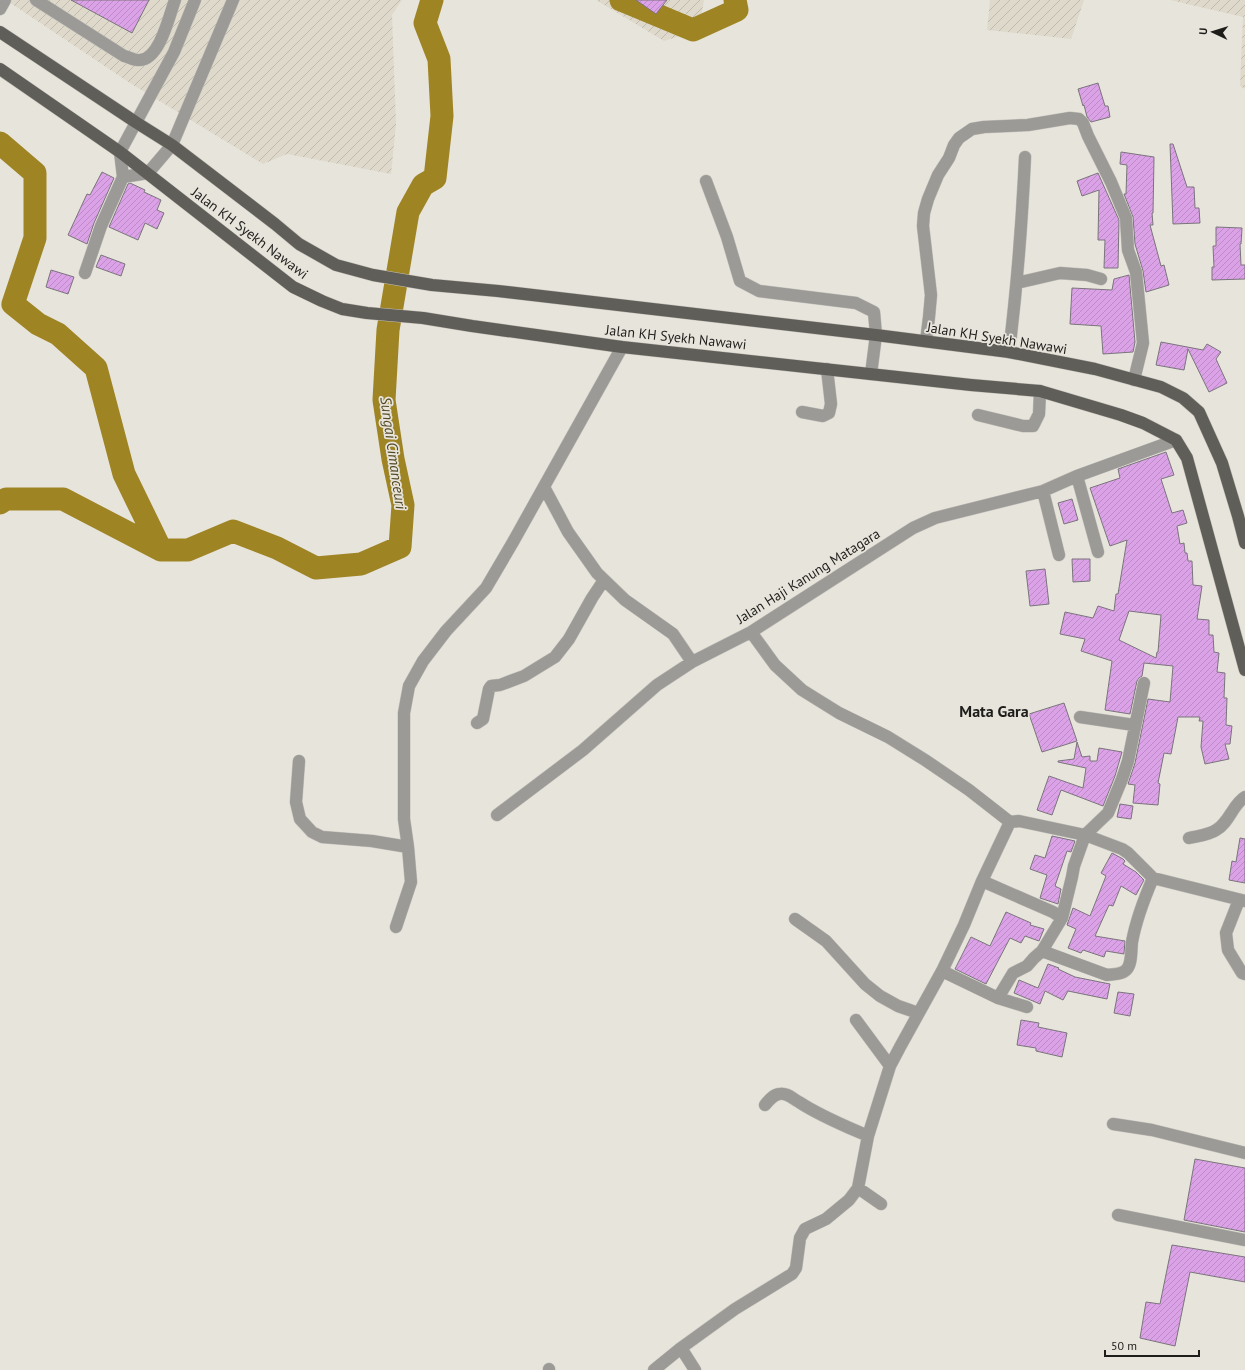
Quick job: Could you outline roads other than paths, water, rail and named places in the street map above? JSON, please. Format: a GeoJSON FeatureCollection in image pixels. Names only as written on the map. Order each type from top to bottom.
{"type":"FeatureCollection","features":[{"type":"Feature","properties":{"kind":"main road","name":"Jalan KH Syekh Nawawi"},"geometry":{"type":"LineString","coordinates":[[0,32],[136,123],[172,145],[275,224],[298,244],[336,265],[373,275],[432,285],[498,291],[1009,352],[1095,369],[1160,387],[1183,398],[1199,412],[1222,463],[1245,543]]}},
{"type":"Feature","properties":{"kind":"main road","name":"Jalan KH Syekh Nawawi"},"geometry":{"type":"LineString","coordinates":[[0,69],[120,152],[293,287],[322,302],[342,309],[367,313],[423,318],[622,347],[970,385],[1040,391],[1121,415],[1143,423],[1176,440]]}},
{"type":"Feature","properties":{"kind":"main road"},"geometry":{"type":"LineString","coordinates":[[1176,440],[1187,458],[1245,670]]}},
{"type":"Feature","properties":{"kind":"street"},"geometry":{"type":"LineString","coordinates":[[0,9],[5,0]]}},
{"type":"Feature","properties":{"kind":"street"},"geometry":{"type":"LineString","coordinates":[[36,0],[124,56],[140,60],[151,56],[160,44],[174,0]]}},
{"type":"Feature","properties":{"kind":"street"},"geometry":{"type":"LineString","coordinates":[[85,273],[102,226],[123,177],[120,152],[174,52],[195,0]]}},
{"type":"Feature","properties":{"kind":"street"},"geometry":{"type":"LineString","coordinates":[[123,177],[148,173],[172,145],[233,0]]}},
{"type":"Feature","properties":{"kind":"street"},"geometry":{"type":"LineString","coordinates":[[160,44],[174,52]]}},
{"type":"Feature","properties":{"kind":"street"},"geometry":{"type":"LineString","coordinates":[[926,341],[930,295],[923,226],[924,213],[938,175],[954,145],[959,138],[972,129],[984,126],[1035,124],[1070,118],[1078,119],[1083,123],[1126,218],[1128,250],[1136,272],[1143,343],[1134,380]]}},
{"type":"Feature","properties":{"kind":"street"},"geometry":{"type":"LineString","coordinates":[[1009,352],[1017,283],[1025,157]]}},
{"type":"Feature","properties":{"kind":"street"},"geometry":{"type":"LineString","coordinates":[[706,181],[727,237],[740,281],[759,291],[856,303],[874,312],[876,335],[871,374]]}},
{"type":"Feature","properties":{"kind":"street"},"geometry":{"type":"LineString","coordinates":[[1017,283],[1060,273],[1087,275],[1101,279]]}},
{"type":"Feature","properties":{"kind":"street"},"geometry":{"type":"LineString","coordinates":[[396,927],[410,882],[408,847],[404,819],[404,713],[409,686],[423,661],[446,631],[486,588],[514,542],[622,347]]}},
{"type":"Feature","properties":{"kind":"street"},"geometry":{"type":"LineString","coordinates":[[802,412],[823,416],[829,413],[831,404],[827,369]]}},
{"type":"Feature","properties":{"kind":"street"},"geometry":{"type":"LineString","coordinates":[[978,416],[1023,426],[1033,426],[1039,414],[1040,391]]}},
{"type":"Feature","properties":{"kind":"street","name":"Jalan Haji Kanung Matagara"},"geometry":{"type":"LineString","coordinates":[[497,815],[583,750],[657,685],[692,662],[751,632],[913,528],[935,518],[1043,491],[1077,476],[1176,440]]}},
{"type":"Feature","properties":{"kind":"street"},"geometry":{"type":"LineString","coordinates":[[1077,476],[1098,552]]}},
{"type":"Feature","properties":{"kind":"street"},"geometry":{"type":"LineString","coordinates":[[544,487],[568,532],[597,573],[625,600],[673,634],[692,662]]}},
{"type":"Feature","properties":{"kind":"street"},"geometry":{"type":"LineString","coordinates":[[1043,491],[1059,555]]}},
{"type":"Feature","properties":{"kind":"street"},"geometry":{"type":"LineString","coordinates":[[477,723],[483,720],[489,689],[492,686],[500,685],[524,676],[555,657],[569,639],[604,580]]}},
{"type":"Feature","properties":{"kind":"street"},"geometry":{"type":"LineString","coordinates":[[751,632],[776,665],[802,690],[839,712],[888,737],[920,757],[974,794],[1010,822],[1019,821],[1085,835],[1122,849],[1153,878],[1242,900],[1226,933],[1228,950],[1242,973],[1245,974]]}},
{"type":"Feature","properties":{"kind":"street"},"geometry":{"type":"LineString","coordinates":[[998,998],[1013,973],[1027,966],[1042,951],[1062,918],[1074,866],[1085,835],[1108,813],[1128,761],[1134,725],[1144,682]]}},
{"type":"Feature","properties":{"kind":"street"},"geometry":{"type":"LineString","coordinates":[[1080,717],[1134,725]]}},
{"type":"Feature","properties":{"kind":"street"},"geometry":{"type":"LineString","coordinates":[[299,761],[296,802],[300,819],[312,832],[322,837],[372,841],[408,847]]}},
{"type":"Feature","properties":{"kind":"street"},"geometry":{"type":"LineString","coordinates":[[1189,838],[1216,831],[1238,804],[1245,798]]}},
{"type":"Feature","properties":{"kind":"street"},"geometry":{"type":"LineString","coordinates":[[654,1370],[681,1348],[736,1309],[792,1274],[796,1268],[800,1238],[805,1229],[826,1219],[849,1200],[858,1188],[868,1136],[890,1066],[942,971],[1010,822]]}},
{"type":"Feature","properties":{"kind":"street"},"geometry":{"type":"LineString","coordinates":[[1042,951],[1107,975],[1124,972],[1129,967],[1135,928],[1141,912],[1142,901],[1153,878]]}},
{"type":"Feature","properties":{"kind":"street"},"geometry":{"type":"LineString","coordinates":[[982,881],[1053,912],[1062,918]]}},
{"type":"Feature","properties":{"kind":"street"},"geometry":{"type":"LineString","coordinates":[[795,919],[826,941],[865,984],[880,996],[898,1006],[918,1013]]}},
{"type":"Feature","properties":{"kind":"street"},"geometry":{"type":"LineString","coordinates":[[942,971],[998,998],[1027,1007]]}},
{"type":"Feature","properties":{"kind":"street"},"geometry":{"type":"LineString","coordinates":[[856,1020],[890,1066]]}},
{"type":"Feature","properties":{"kind":"street"},"geometry":{"type":"LineString","coordinates":[[765,1105],[770,1098],[780,1094],[787,1094],[799,1103],[833,1121],[868,1136]]}},
{"type":"Feature","properties":{"kind":"street"},"geometry":{"type":"LineString","coordinates":[[1113,1124],[1152,1130],[1245,1153]]}},
{"type":"Feature","properties":{"kind":"street"},"geometry":{"type":"LineString","coordinates":[[858,1188],[881,1204]]}},
{"type":"Feature","properties":{"kind":"street"},"geometry":{"type":"LineString","coordinates":[[1118,1215],[1245,1240]]}},
{"type":"Feature","properties":{"kind":"street"},"geometry":{"type":"LineString","coordinates":[[681,1348],[694,1370]]}},
{"type":"Feature","properties":{"kind":"waterway","name":"Sungai Cimanceuri"},"geometry":{"type":"LineString","coordinates":[[0,143],[35,173],[35,238],[13,304],[38,324],[58,334],[96,368],[124,474],[161,550],[188,550],[233,531],[277,548],[316,568],[361,564],[400,547],[403,505],[393,459],[384,400],[388,330],[408,212],[423,185],[435,178],[442,116],[439,59],[425,23],[432,0]]}},
{"type":"Feature","properties":{"kind":"waterway","name":"Sungai Cimanceuri"},"geometry":{"type":"LineString","coordinates":[[621,0],[693,30],[737,10],[735,0]]}},
{"type":"Feature","properties":{"kind":"waterway"},"geometry":{"type":"LineString","coordinates":[[0,503],[6,499],[63,499],[161,550]]}},
{"type":"Feature","properties":{"kind":"district","name":"Mata Gara"},"geometry":{"type":"Point","coordinates":[994,711]}}]}
